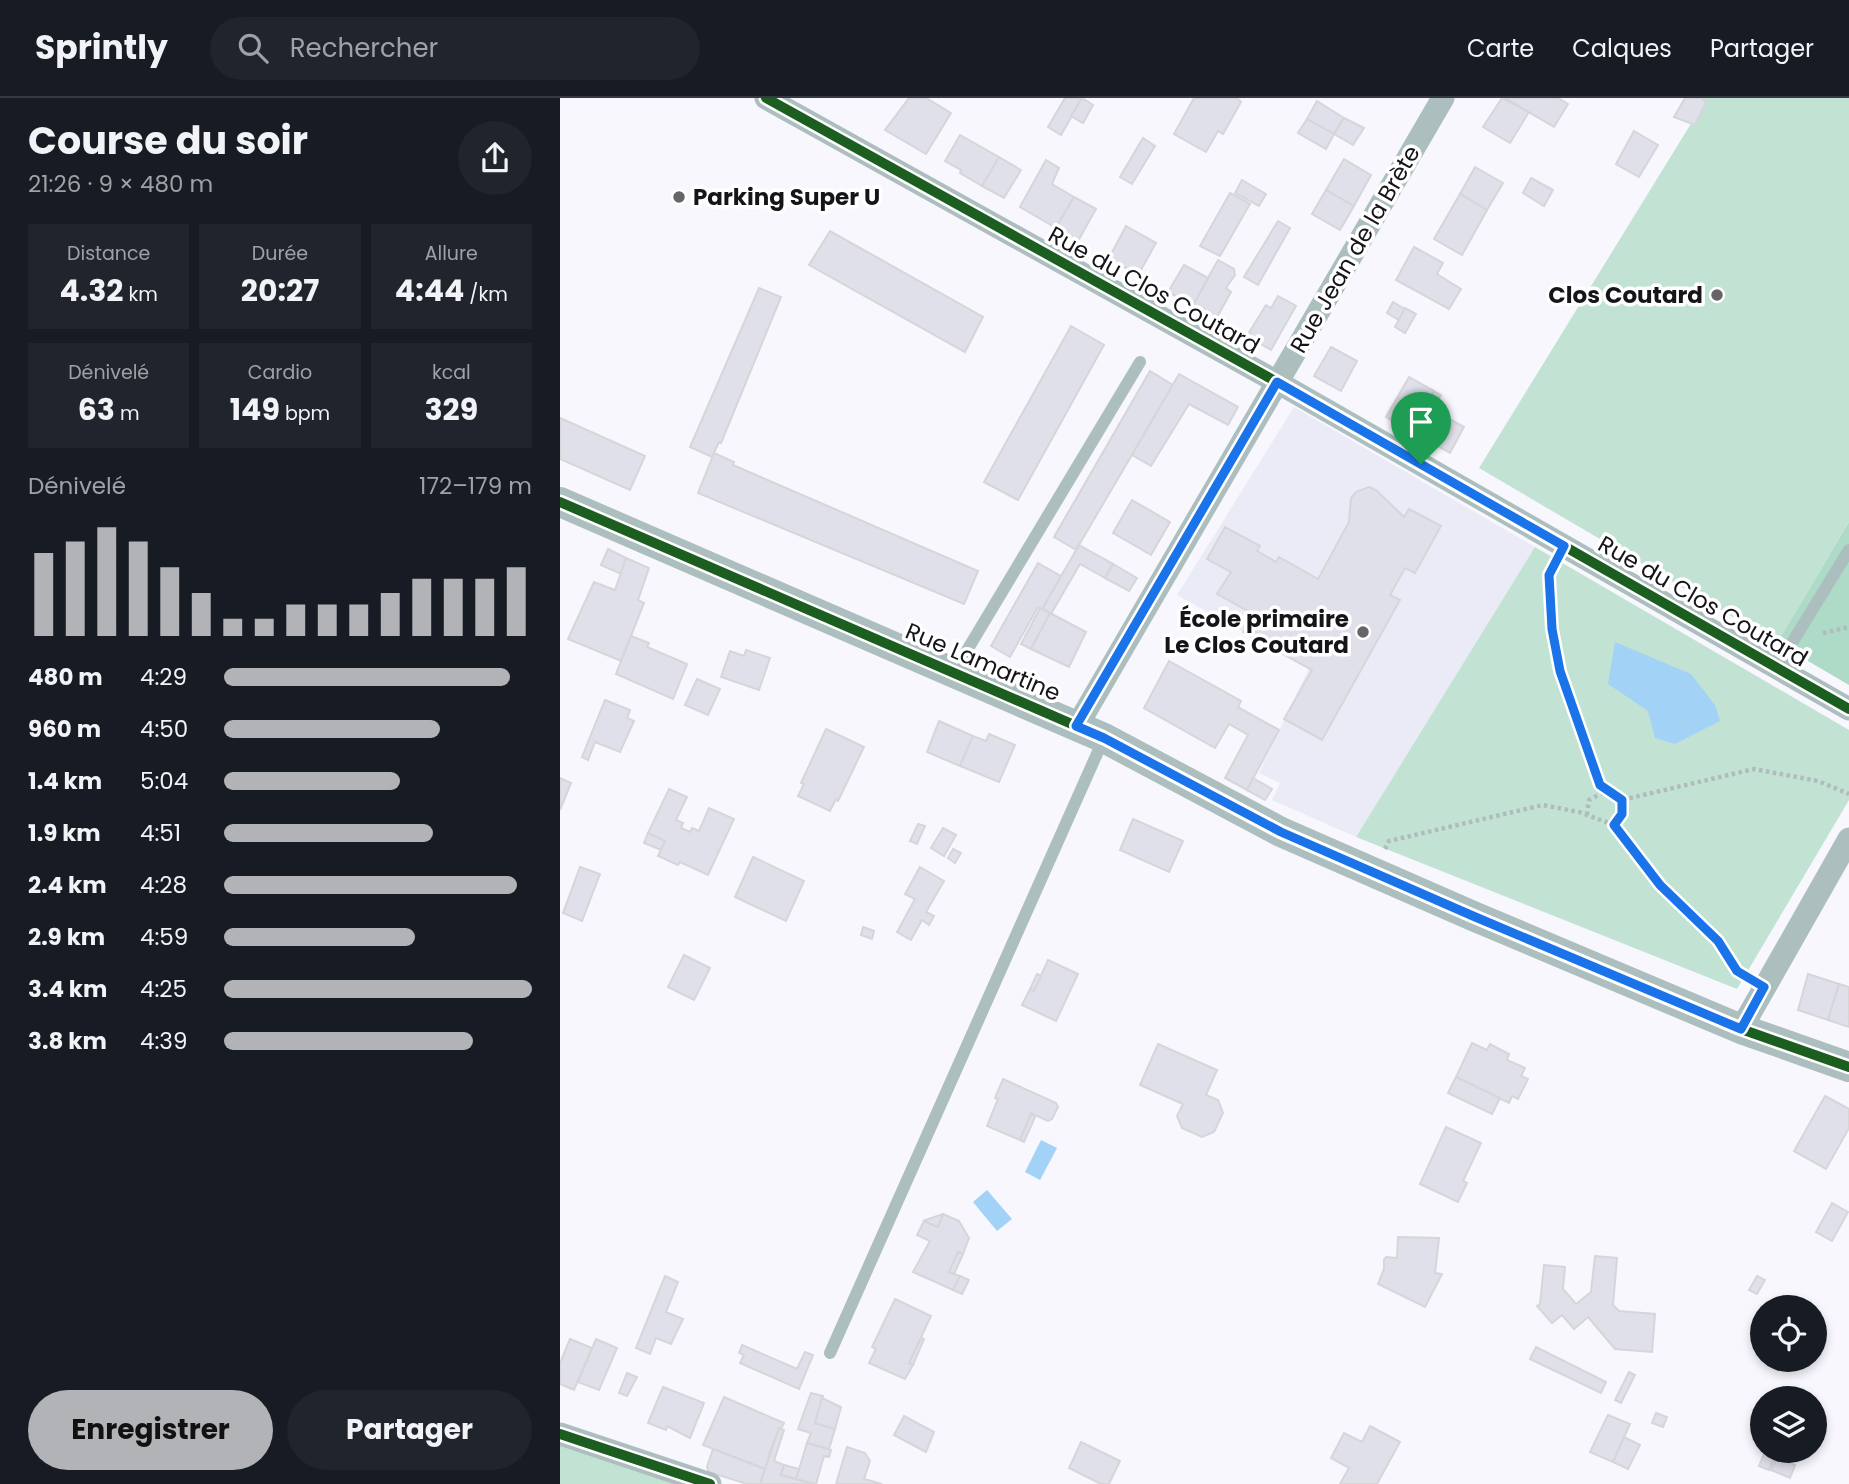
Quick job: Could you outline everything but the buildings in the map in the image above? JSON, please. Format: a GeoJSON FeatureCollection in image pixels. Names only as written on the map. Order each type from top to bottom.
{"type":"FeatureCollection","features":[{"type":"Feature","properties":{"kind":"street","name":"Rue du Clos Coutard"},"geometry":{"type":"LineString","coordinates":[[766,98],[1277,382],[1849,709]]}},
{"type":"Feature","properties":{"kind":"street","name":"Rue Jean de la Brète"},"geometry":{"type":"LineString","coordinates":[[1076,726],[1443,98]]}},
{"type":"Feature","properties":{"kind":"street","name":"Rue Lamartine"},"geometry":{"type":"LineString","coordinates":[[560,502],[1104,738],[1281,832],[1374,873],[1741,1029],[1849,1067]]}},
{"type":"Feature","properties":{"kind":"street"},"geometry":{"type":"LineString","coordinates":[[1741,1029],[1849,839]]}},
{"type":"Feature","properties":{"kind":"street"},"geometry":{"type":"LineString","coordinates":[[560,1434],[710,1484]]}},
{"type":"Feature","properties":{"kind":"lane"},"geometry":{"type":"LineString","coordinates":[[954,673],[1140,362]]}},
{"type":"Feature","properties":{"kind":"lane"},"geometry":{"type":"LineString","coordinates":[[1777,667],[1849,550]]}},
{"type":"Feature","properties":{"kind":"lane"},"geometry":{"type":"LineString","coordinates":[[830,1353],[1104,738]]}},
{"type":"Feature","properties":{"kind":"path"},"geometry":{"type":"LineString","coordinates":[[1564,546],[1549,575],[1552,629],[1560,671],[1600,785],[1606,791],[1622,800],[1754,769],[1818,781],[1849,794]]}},
{"type":"Feature","properties":{"kind":"path"},"geometry":{"type":"LineString","coordinates":[[1587,815],[1590,800],[1606,791]]}},
{"type":"Feature","properties":{"kind":"path"},"geometry":{"type":"LineString","coordinates":[[1614,825],[1622,814],[1622,800]]}},
{"type":"Feature","properties":{"kind":"path"},"geometry":{"type":"LineString","coordinates":[[1374,873],[1389,841],[1543,805],[1587,815],[1614,825],[1660,885],[1718,941],[1737,971],[1764,987]]}},
{"type":"Feature","properties":{"kind":"shaded area","name":"École primaire Le Clos Coutard"},"geometry":{"type":"Polygon","coordinates":[[[1294,407],[1535,547],[1356,837],[1272,800],[1280,783],[1259,773],[1309,668],[1177,595],[1294,407]]]}},
{"type":"Feature","properties":{"kind":"green space","name":"Clos Coutard"},"geometry":{"type":"Polygon","coordinates":[[[1700,98],[1849,98],[1849,522],[1777,643],[1479,468],[1692,122],[1700,98]]]}},
{"type":"Feature","properties":{"kind":"green space"},"geometry":{"type":"Polygon","coordinates":[[[1849,522],[1849,685],[1777,643],[1849,522]]]}},
{"type":"Feature","properties":{"kind":"green space"},"geometry":{"type":"Polygon","coordinates":[[[1535,547],[1849,730],[1849,800],[1737,989],[1356,837],[1535,547]]]}},
{"type":"Feature","properties":{"kind":"green space"},"geometry":{"type":"Polygon","coordinates":[[[560,1442],[681,1484],[560,1484],[560,1442]]]}},
{"type":"Feature","properties":{"kind":"water"},"geometry":{"type":"Polygon","coordinates":[[[1615,642],[1691,674],[1715,705],[1720,721],[1675,744],[1655,738],[1648,711],[1608,684],[1615,642]]]}},
{"type":"Feature","properties":{"kind":"water"},"geometry":{"type":"Polygon","coordinates":[[[1041,1140],[1057,1148],[1040,1180],[1025,1172],[1041,1140]]]}},
{"type":"Feature","properties":{"kind":"water"},"geometry":{"type":"Polygon","coordinates":[[[987,1190],[1012,1219],[997,1231],[973,1202],[987,1190]]]}},
{"type":"Feature","properties":{"kind":"cycle path"},"geometry":{"type":"LineString","coordinates":[[766,98],[1277,382],[1849,709]]}},
{"type":"Feature","properties":{"kind":"cycle path"},"geometry":{"type":"LineString","coordinates":[[560,502],[1104,738],[1281,832],[1741,1029],[1849,1067]]}},
{"type":"Feature","properties":{"kind":"cycle path"},"geometry":{"type":"LineString","coordinates":[[560,1434],[710,1484]]}},
{"type":"Feature","properties":{"kind":"place","name":"Parking Super U"},"geometry":{"type":"Point","coordinates":[679,197]}},
{"type":"Feature","properties":{"kind":"place","name":"Clos Coutard"},"geometry":{"type":"Point","coordinates":[1717,295]}},
{"type":"Feature","properties":{"kind":"place","name":"École primaire Le Clos Coutard"},"geometry":{"type":"Point","coordinates":[1363,632]}},
{"type":"Feature","properties":{"kind":"route"},"geometry":{"type":"LineString","coordinates":[[1277,382],[1421,464],[1564,546],[1549,575],[1552,629],[1560,671],[1600,785],[1622,800],[1622,814],[1614,825],[1660,885],[1718,941],[1737,971],[1764,987],[1741,1029],[1281,832],[1104,738],[1076,726],[1277,382]]}}]}
